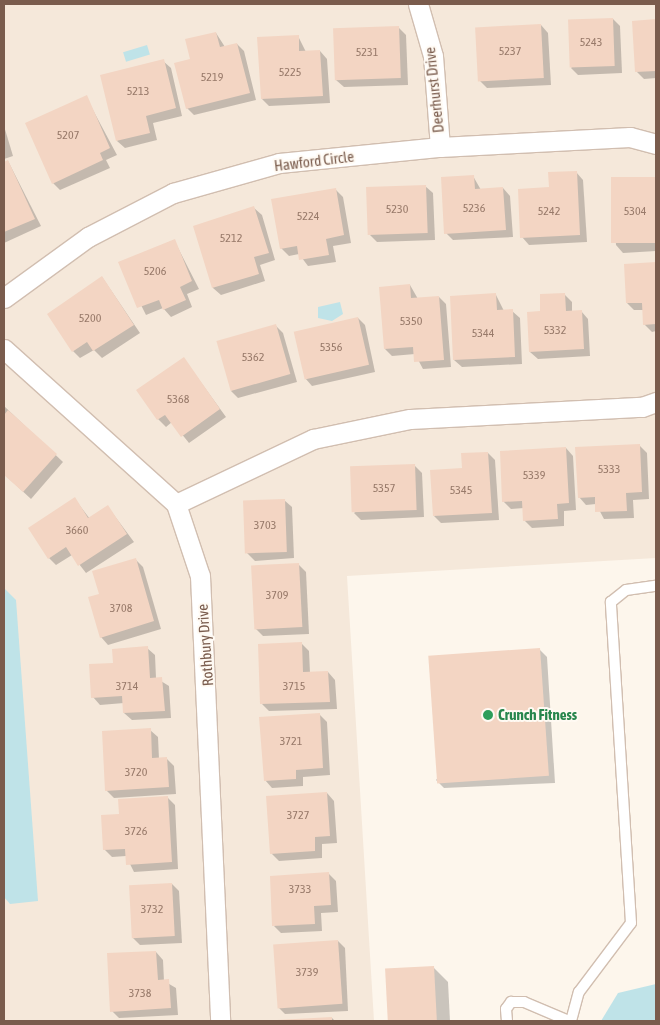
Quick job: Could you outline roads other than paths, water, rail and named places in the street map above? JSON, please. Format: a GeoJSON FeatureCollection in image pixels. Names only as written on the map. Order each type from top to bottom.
{"type":"FeatureCollection","features":[{"type":"Feature","properties":{"kind":"street","name":"Deerhurst Drive"},"geometry":{"type":"LineString","coordinates":[[418,4],[432,56],[440,147]]}},
{"type":"Feature","properties":{"kind":"street","name":"Hawford Circle"},"geometry":{"type":"LineString","coordinates":[[4,298],[88,236],[173,193],[279,163],[440,147],[630,137],[656,144]]}},
{"type":"Feature","properties":{"kind":"street","name":"Rothbury Drive"},"geometry":{"type":"LineString","coordinates":[[4,349],[176,504],[200,576],[220,1021]]}},
{"type":"Feature","properties":{"kind":"street"},"geometry":{"type":"LineString","coordinates":[[176,504],[313,438],[410,419],[642,407],[656,402]]}},
{"type":"Feature","properties":{"kind":"lane"},"geometry":{"type":"LineString","coordinates":[[507,1021],[506,1009],[511,1002],[524,1002],[570,1021],[579,992],[632,923],[611,602],[626,590],[656,586]]}},
{"type":"Feature","properties":{"kind":"water"},"geometry":{"type":"Polygon","coordinates":[[[147,45],[150,55],[126,62],[123,52],[147,45]]]}},
{"type":"Feature","properties":{"kind":"water"},"geometry":{"type":"Polygon","coordinates":[[[340,302],[343,314],[332,321],[318,318],[318,307],[340,302]]]}},
{"type":"Feature","properties":{"kind":"water"},"geometry":{"type":"Polygon","coordinates":[[[4,588],[16,600],[38,901],[10,904],[4,897],[4,588]]]}},
{"type":"Feature","properties":{"kind":"water"},"geometry":{"type":"Polygon","coordinates":[[[656,984],[656,1021],[601,1021],[618,993],[656,984]]]}},
{"type":"Feature","properties":{"kind":"place","name":"Crunch Fitness"},"geometry":{"type":"Point","coordinates":[488,715]}}]}
